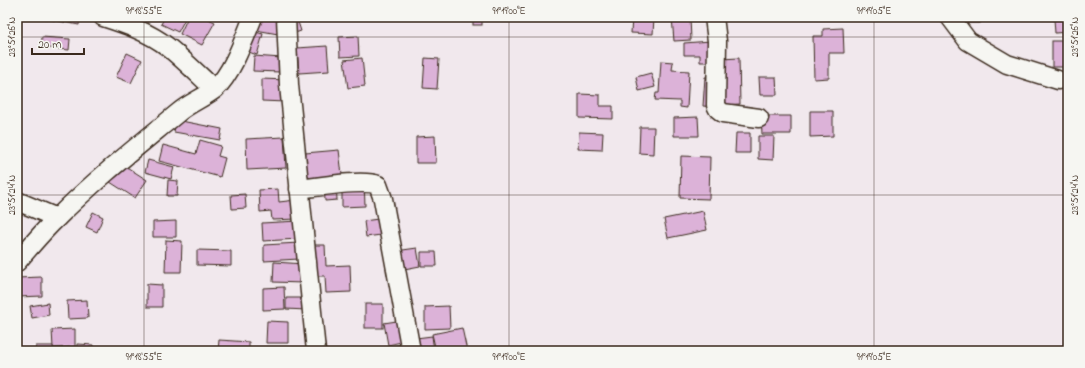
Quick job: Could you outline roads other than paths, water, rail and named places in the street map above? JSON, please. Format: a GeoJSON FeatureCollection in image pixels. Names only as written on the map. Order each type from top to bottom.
{"type":"FeatureCollection","features":[{"type":"Feature","properties":{"kind":"street"},"geometry":{"type":"LineString","coordinates":[[103,17],[129,26],[168,47],[214,89]]}},
{"type":"Feature","properties":{"kind":"street"},"geometry":{"type":"LineString","coordinates":[[17,262],[57,218],[89,188],[189,104],[214,89],[225,76],[233,62],[245,38],[253,17]]}},
{"type":"Feature","properties":{"kind":"street"},"geometry":{"type":"LineString","coordinates":[[286,17],[290,85],[316,351]]}},
{"type":"Feature","properties":{"kind":"street"},"geometry":{"type":"LineString","coordinates":[[714,17],[717,41],[716,105],[723,113],[759,118]]}},
{"type":"Feature","properties":{"kind":"street"},"geometry":{"type":"LineString","coordinates":[[950,17],[968,41],[1007,64],[1058,80]]}},
{"type":"Feature","properties":{"kind":"street"},"geometry":{"type":"LineString","coordinates":[[300,189],[372,182],[378,185],[383,199],[411,351]]}},
{"type":"Feature","properties":{"kind":"street"},"geometry":{"type":"LineString","coordinates":[[17,201],[57,218]]}}]}
